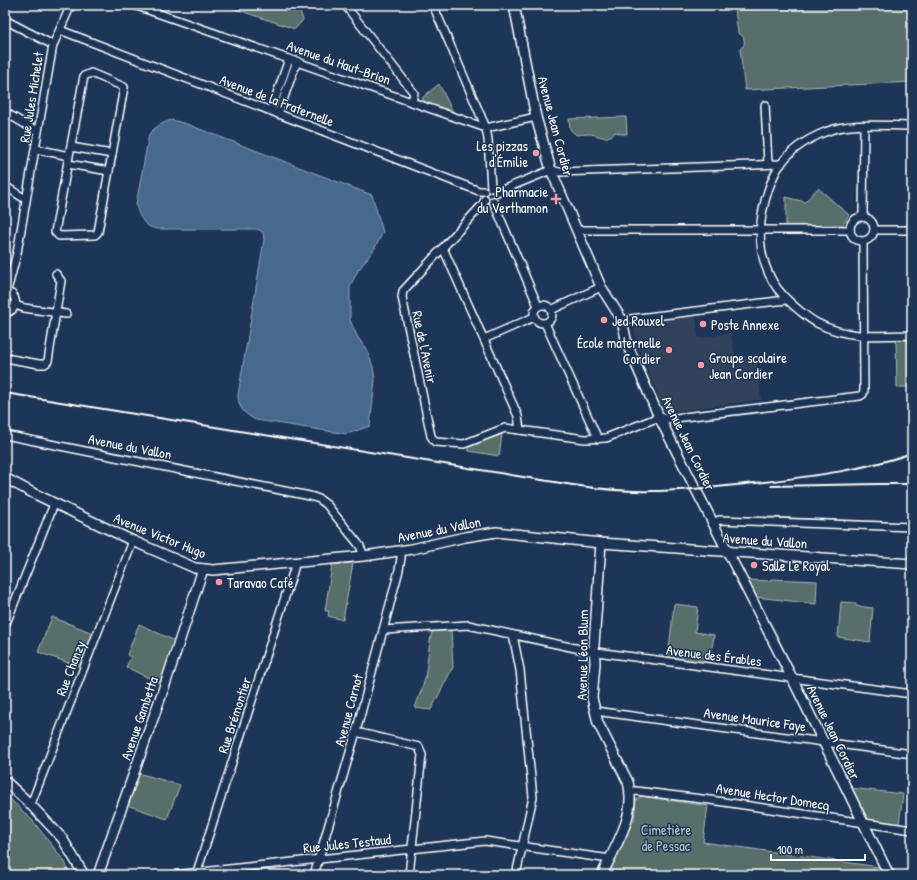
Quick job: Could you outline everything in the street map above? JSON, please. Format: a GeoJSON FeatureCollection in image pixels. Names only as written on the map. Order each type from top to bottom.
{"type":"FeatureCollection","features":[{"type":"Feature","properties":{"kind":"street","name":"Rue Jules Michelet"},"geometry":{"type":"LineString","coordinates":[[6,291],[17,253],[25,199],[36,149],[53,45],[71,5]]}},
{"type":"Feature","properties":{"kind":"street","name":"Avenue du Haut-Brion"},"geometry":{"type":"LineString","coordinates":[[134,5],[486,128]]}},
{"type":"Feature","properties":{"kind":"street"},"geometry":{"type":"LineString","coordinates":[[345,5],[414,93],[412,102]]}},
{"type":"Feature","properties":{"kind":"street"},"geometry":{"type":"LineString","coordinates":[[433,5],[486,128],[491,190]]}},
{"type":"Feature","properties":{"kind":"street","name":"Avenue Jean Cordier"},"geometry":{"type":"LineString","coordinates":[[514,5],[536,117],[551,170],[602,287],[622,320],[627,344],[660,417],[792,678],[889,875]]}},
{"type":"Feature","properties":{"kind":"street"},"geometry":{"type":"LineString","coordinates":[[5,20],[53,45]]}},
{"type":"Feature","properties":{"kind":"street","name":"Avenue de la Fraternelle"},"geometry":{"type":"LineString","coordinates":[[60,30],[480,191],[491,190]]}},
{"type":"Feature","properties":{"kind":"street"},"geometry":{"type":"LineString","coordinates":[[271,111],[289,59]]}},
{"type":"Feature","properties":{"kind":"street"},"geometry":{"type":"LineString","coordinates":[[278,114],[297,61]]}},
{"type":"Feature","properties":{"kind":"street"},"geometry":{"type":"LineString","coordinates":[[91,73],[124,87],[112,154],[98,232],[95,235],[59,236],[55,232],[82,79],[84,76],[91,73]]}},
{"type":"Feature","properties":{"kind":"street"},"geometry":{"type":"LineString","coordinates":[[765,105],[768,164]]}},
{"type":"Feature","properties":{"kind":"street"},"geometry":{"type":"LineString","coordinates":[[5,112],[33,130],[38,131]]}},
{"type":"Feature","properties":{"kind":"street"},"geometry":{"type":"LineString","coordinates":[[486,128],[536,117]]}},
{"type":"Feature","properties":{"kind":"street"},"geometry":{"type":"LineString","coordinates":[[912,126],[864,126],[838,128],[805,142],[792,152],[781,164],[772,180],[764,202],[760,229],[761,248],[773,282],[786,300],[816,323],[845,334],[864,336],[912,335]]}},
{"type":"Feature","properties":{"kind":"street"},"geometry":{"type":"LineString","coordinates":[[863,217],[864,126]]}},
{"type":"Feature","properties":{"kind":"street"},"geometry":{"type":"LineString","coordinates":[[71,147],[112,154]]}},
{"type":"Feature","properties":{"kind":"street"},"geometry":{"type":"LineString","coordinates":[[36,149],[69,156]]}},
{"type":"Feature","properties":{"kind":"street"},"geometry":{"type":"LineString","coordinates":[[68,164],[109,171]]}},
{"type":"Feature","properties":{"kind":"street"},"geometry":{"type":"LineString","coordinates":[[538,306],[489,200],[484,195],[491,190],[551,170],[559,172],[781,164]]}},
{"type":"Feature","properties":{"kind":"street"},"geometry":{"type":"LineString","coordinates":[[5,186],[25,199]]}},
{"type":"Feature","properties":{"kind":"street","name":"Rue de l'Avenir"},"geometry":{"type":"LineString","coordinates":[[491,190],[496,199],[489,200],[483,204],[403,291],[402,297],[431,436],[435,442],[464,444],[505,428],[520,430]]}},
{"type":"Feature","properties":{"kind":"street"},"geometry":{"type":"LineString","coordinates":[[863,217],[870,220],[875,230],[870,239],[863,242],[855,240],[850,234],[850,230],[852,222],[855,219],[863,217]]}},
{"type":"Feature","properties":{"kind":"street"},"geometry":{"type":"LineString","coordinates":[[578,230],[850,230]]}},
{"type":"Feature","properties":{"kind":"street"},"geometry":{"type":"LineString","coordinates":[[875,230],[912,230]]}},
{"type":"Feature","properties":{"kind":"street"},"geometry":{"type":"LineString","coordinates":[[443,248],[518,416],[520,430],[585,439],[598,439],[606,438],[660,417],[667,419],[860,396],[863,394],[863,242]]}},
{"type":"Feature","properties":{"kind":"street"},"geometry":{"type":"LineString","coordinates":[[5,358],[39,364],[45,364],[48,361],[61,281],[56,274]]}},
{"type":"Feature","properties":{"kind":"street"},"geometry":{"type":"LineString","coordinates":[[551,310],[602,287]]}},
{"type":"Feature","properties":{"kind":"street"},"geometry":{"type":"LineString","coordinates":[[5,313],[12,311],[15,305],[15,298],[10,292],[6,291]]}},
{"type":"Feature","properties":{"kind":"street"},"geometry":{"type":"LineString","coordinates":[[622,320],[786,300]]}},
{"type":"Feature","properties":{"kind":"street"},"geometry":{"type":"LineString","coordinates":[[15,305],[66,314]]}},
{"type":"Feature","properties":{"kind":"street"},"geometry":{"type":"LineString","coordinates":[[534,317],[534,311],[538,306],[544,305],[551,310],[552,316],[545,323]]}},
{"type":"Feature","properties":{"kind":"street"},"geometry":{"type":"LineString","coordinates":[[484,340],[534,317]]}},
{"type":"Feature","properties":{"kind":"street"},"geometry":{"type":"LineString","coordinates":[[534,317],[540,322],[545,323],[598,439]]}},
{"type":"Feature","properties":{"kind":"street","name":"Avenue du Vallon"},"geometry":{"type":"LineString","coordinates":[[5,435],[319,499],[327,505],[360,546],[364,556],[401,551],[465,536],[496,532],[601,543],[912,564]]}},
{"type":"Feature","properties":{"kind":"street","name":"Avenue Victor Hugo"},"geometry":{"type":"LineString","coordinates":[[5,478],[54,504],[133,541],[203,570],[364,556]]}},
{"type":"Feature","properties":{"kind":"street"},"geometry":{"type":"LineString","coordinates":[[5,626],[54,504]]}},
{"type":"Feature","properties":{"kind":"street"},"geometry":{"type":"LineString","coordinates":[[714,523],[719,520],[912,527]]}},
{"type":"Feature","properties":{"kind":"street","name":"Rue Chanzy"},"geometry":{"type":"LineString","coordinates":[[29,803],[33,799],[133,541]]}},
{"type":"Feature","properties":{"kind":"street","name":"Avenue Léon Blum"},"geometry":{"type":"LineString","coordinates":[[601,543],[592,698],[598,723],[628,782],[630,792],[628,817],[625,827],[602,875]]}},
{"type":"Feature","properties":{"kind":"street","name":"Avenue Carnot"},"geometry":{"type":"LineString","coordinates":[[314,875],[356,732],[399,570],[401,551]]}},
{"type":"Feature","properties":{"kind":"street","name":"Rue Brémontier"},"geometry":{"type":"LineString","coordinates":[[196,874],[292,577],[295,563]]}},
{"type":"Feature","properties":{"kind":"street","name":"Avenue Gambetta"},"geometry":{"type":"LineString","coordinates":[[98,875],[172,665],[203,570]]}},
{"type":"Feature","properties":{"kind":"street","name":"Avenue des Érables"},"geometry":{"type":"LineString","coordinates":[[383,630],[468,625],[594,652],[912,694]]}},
{"type":"Feature","properties":{"kind":"street"},"geometry":{"type":"LineString","coordinates":[[513,635],[520,670],[533,797],[516,875]]}},
{"type":"Feature","properties":{"kind":"street","name":"Avenue Maurice Faye"},"geometry":{"type":"LineString","coordinates":[[595,711],[912,754]]}},
{"type":"Feature","properties":{"kind":"street"},"geometry":{"type":"LineString","coordinates":[[356,732],[419,747],[421,750],[422,755],[409,875]]}},
{"type":"Feature","properties":{"kind":"street"},"geometry":{"type":"LineString","coordinates":[[5,780],[62,838],[84,875]]}},
{"type":"Feature","properties":{"kind":"street","name":"Avenue Hector Domecq"},"geometry":{"type":"LineString","coordinates":[[630,792],[636,791],[710,800],[912,830]]}},
{"type":"Feature","properties":{"kind":"street","name":"Rue Jules Testaud"},"geometry":{"type":"LineString","coordinates":[[174,875],[196,874],[485,841],[610,858]]}},
{"type":"Feature","properties":{"kind":"shaded area"},"geometry":{"type":"Polygon","coordinates":[[[171,120],[184,123],[372,195],[383,232],[375,248],[357,272],[350,287],[350,320],[357,336],[367,350],[373,367],[375,380],[370,426],[347,434],[256,420],[245,413],[239,404],[238,395],[264,240],[263,232],[257,229],[157,229],[145,224],[136,205],[149,134],[165,122],[171,120]]]}},
{"type":"Feature","properties":{"kind":"shaded area","name":"Groupe scolaire Jean Cordier"},"geometry":{"type":"Polygon","coordinates":[[[696,316],[698,338],[731,333],[735,358],[756,356],[761,400],[665,412],[637,344],[634,324],[696,316]]]}},
{"type":"Feature","properties":{"kind":"green space"},"geometry":{"type":"Polygon","coordinates":[[[223,5],[296,5],[299,8],[303,20],[295,29],[223,5]]]}},
{"type":"Feature","properties":{"kind":"green space"},"geometry":{"type":"Polygon","coordinates":[[[814,5],[912,5],[912,82],[745,90],[740,49],[744,45],[744,41],[742,36],[738,33],[735,10],[814,5]]]}},
{"type":"Feature","properties":{"kind":"green space"},"geometry":{"type":"Polygon","coordinates":[[[439,84],[453,112],[427,104],[422,98],[439,84]]]}},
{"type":"Feature","properties":{"kind":"green space"},"geometry":{"type":"Polygon","coordinates":[[[626,117],[627,134],[616,132],[609,137],[589,134],[576,135],[570,129],[569,119],[626,117]]]}},
{"type":"Feature","properties":{"kind":"green space"},"geometry":{"type":"Polygon","coordinates":[[[818,188],[849,215],[843,225],[786,226],[786,197],[805,202],[818,188]]]}},
{"type":"Feature","properties":{"kind":"green space"},"geometry":{"type":"Polygon","coordinates":[[[896,340],[912,340],[912,387],[897,387],[896,340]]]}},
{"type":"Feature","properties":{"kind":"green space"},"geometry":{"type":"Polygon","coordinates":[[[502,434],[499,456],[469,451],[468,447],[502,434]]]}},
{"type":"Feature","properties":{"kind":"green space"},"geometry":{"type":"Polygon","coordinates":[[[353,563],[343,620],[328,616],[329,611],[325,611],[332,565],[353,563]]]}},
{"type":"Feature","properties":{"kind":"green space"},"geometry":{"type":"Polygon","coordinates":[[[771,579],[817,581],[816,604],[756,597],[747,580],[770,581],[771,579]]]}},
{"type":"Feature","properties":{"kind":"green space"},"geometry":{"type":"Polygon","coordinates":[[[841,602],[856,603],[856,606],[873,608],[870,642],[838,637],[841,602]]]}},
{"type":"Feature","properties":{"kind":"green space"},"geometry":{"type":"Polygon","coordinates":[[[674,604],[698,607],[695,632],[714,635],[710,664],[668,658],[674,604]]]}},
{"type":"Feature","properties":{"kind":"green space"},"geometry":{"type":"Polygon","coordinates":[[[52,617],[93,633],[80,667],[38,652],[52,617]]]}},
{"type":"Feature","properties":{"kind":"green space"},"geometry":{"type":"Polygon","coordinates":[[[139,624],[175,641],[161,684],[126,667],[131,657],[127,655],[139,624]]]}},
{"type":"Feature","properties":{"kind":"green space"},"geometry":{"type":"Polygon","coordinates":[[[451,630],[453,667],[431,710],[415,708],[425,678],[432,632],[451,630]]]}},
{"type":"Feature","properties":{"kind":"green space"},"geometry":{"type":"Polygon","coordinates":[[[138,773],[180,785],[167,819],[127,805],[138,773]]]}},
{"type":"Feature","properties":{"kind":"green space"},"geometry":{"type":"Polygon","coordinates":[[[850,788],[903,794],[899,824],[866,820],[850,788]]]}},
{"type":"Feature","properties":{"kind":"green space"},"geometry":{"type":"Polygon","coordinates":[[[5,794],[33,821],[65,862],[70,875],[5,875],[5,794]]]}},
{"type":"Feature","properties":{"kind":"green space","name":"Cimetière de Pessac"},"geometry":{"type":"Polygon","coordinates":[[[641,796],[708,806],[703,842],[879,867],[878,875],[608,875],[634,819],[636,800],[641,796]]]}},
{"type":"Feature","properties":{"kind":"railway"},"geometry":{"type":"LineString","coordinates":[[5,393],[573,485],[622,491],[666,491],[764,482],[839,472],[876,464],[912,453]]}},
{"type":"Feature","properties":{"kind":"railway"},"geometry":{"type":"LineString","coordinates":[[771,486],[912,484]]}},
{"type":"Feature","properties":{"kind":"place","name":"Les pizzas d'Émilie"},"geometry":{"type":"Point","coordinates":[536,153]}},
{"type":"Feature","properties":{"kind":"place","name":"Pharmacie du Verthamon"},"geometry":{"type":"Point","coordinates":[556,199]}},
{"type":"Feature","properties":{"kind":"place","name":"Jed Rouxel"},"geometry":{"type":"Point","coordinates":[604,320]}},
{"type":"Feature","properties":{"kind":"place","name":"Poste Annexe"},"geometry":{"type":"Point","coordinates":[703,324]}},
{"type":"Feature","properties":{"kind":"place","name":"École maternelle Cordier"},"geometry":{"type":"Point","coordinates":[669,350]}},
{"type":"Feature","properties":{"kind":"place","name":"Groupe scolaire Jean Cordier"},"geometry":{"type":"Point","coordinates":[701,365]}},
{"type":"Feature","properties":{"kind":"place","name":"Salle Le Royal"},"geometry":{"type":"Point","coordinates":[754,565]}},
{"type":"Feature","properties":{"kind":"place","name":"Taravao Café"},"geometry":{"type":"Point","coordinates":[219,582]}}]}
